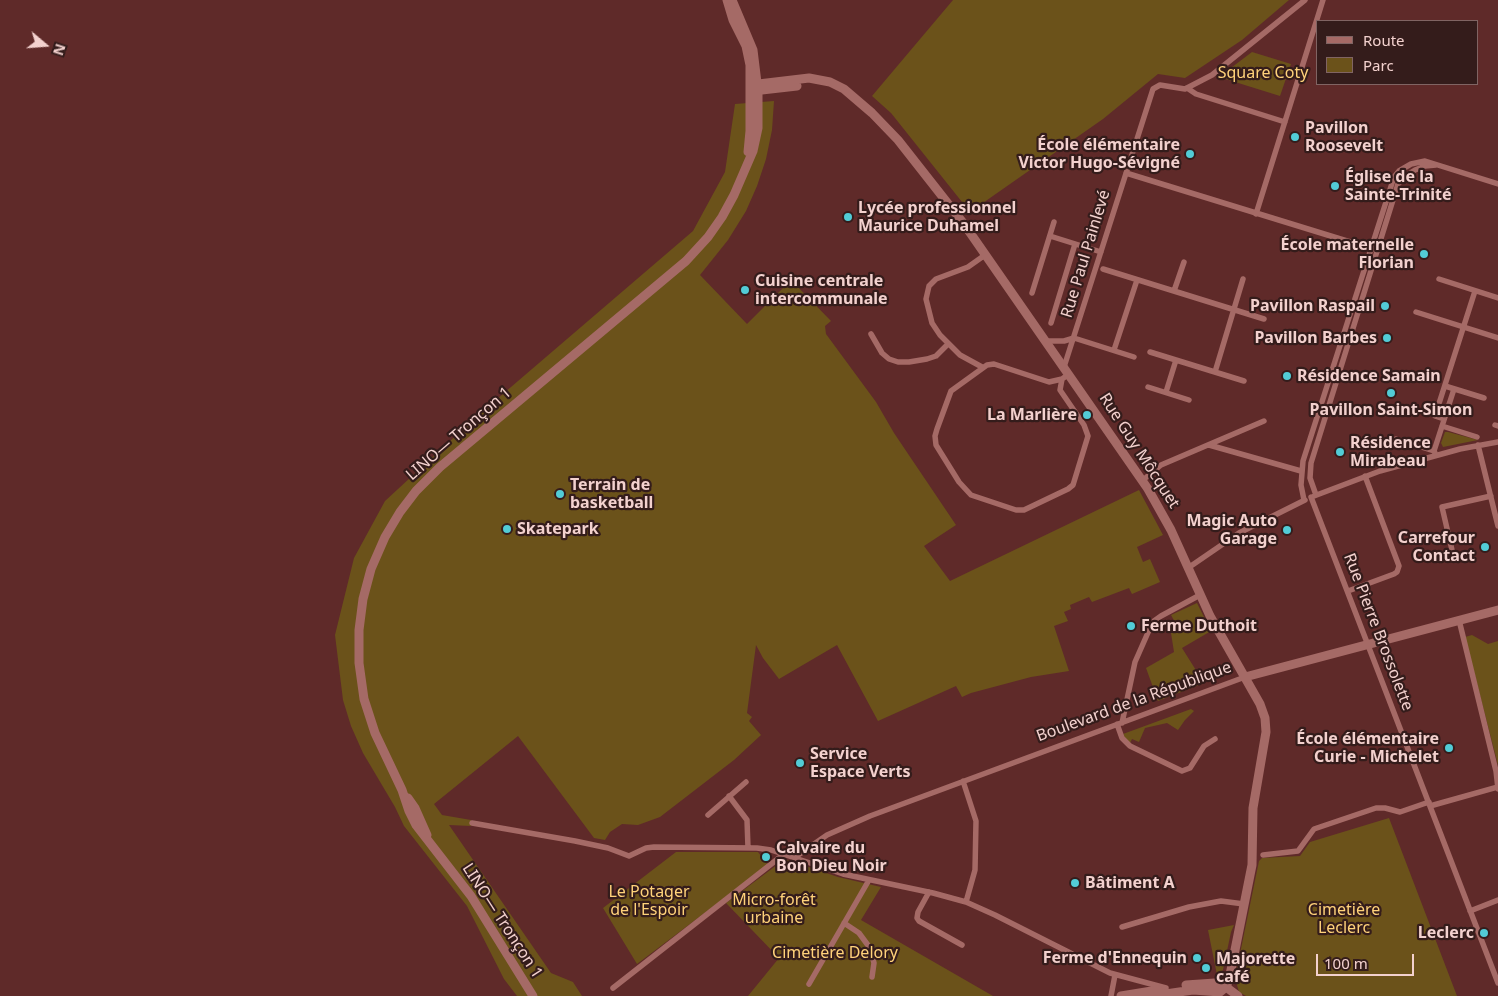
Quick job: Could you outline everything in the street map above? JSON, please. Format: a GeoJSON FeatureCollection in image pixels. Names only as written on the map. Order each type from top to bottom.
{"type":"FeatureCollection","features":[{"type":"Feature","properties":{"kind":"street"},"geometry":{"type":"LineString","coordinates":[[727,0],[733,20],[747,48],[754,88]]}},
{"type":"Feature","properties":{"kind":"street"},"geometry":{"type":"LineString","coordinates":[[732,0],[752,45],[754,88]]}},
{"type":"Feature","properties":{"kind":"street"},"geometry":{"type":"LineString","coordinates":[[1285,122],[1196,94],[1187,88],[1216,72],[1305,0]]}},
{"type":"Feature","properties":{"kind":"street"},"geometry":{"type":"LineString","coordinates":[[1319,20],[1323,0]]}},
{"type":"Feature","properties":{"kind":"street"},"geometry":{"type":"LineString","coordinates":[[1256,214],[1285,122],[1314,41]]}},
{"type":"Feature","properties":{"kind":"street","name":"Rue Guy Môcquet"},"geometry":{"type":"LineString","coordinates":[[754,88],[813,78],[826,81],[840,87],[872,112],[893,134],[959,217],[986,255],[1046,341],[1065,374],[1142,480],[1168,523],[1213,623],[1260,704],[1266,727],[1253,808],[1251,869],[1226,987]]}},
{"type":"Feature","properties":{"kind":"street","name":"Rue Paul Painlevé"},"geometry":{"type":"LineString","coordinates":[[1065,374],[1074,338],[1152,92],[1160,84],[1180,89],[1187,88]]}},
{"type":"Feature","properties":{"kind":"street","name":"LINO— Tronçon 1"},"geometry":{"type":"LineString","coordinates":[[533,996],[471,896],[416,824],[372,726],[364,699],[359,663],[359,630],[363,599],[374,562],[390,528],[410,499],[434,472],[692,256],[708,237],[731,202],[744,172],[749,146],[754,88]]}},
{"type":"Feature","properties":{"kind":"street"},"geometry":{"type":"LineString","coordinates":[[1304,500],[1302,471],[1370,248],[1396,174],[1411,164],[1420,161],[1443,166],[1498,184]]}},
{"type":"Feature","properties":{"kind":"street","name":"Rue Pierre Brossolette"},"geometry":{"type":"LineString","coordinates":[[1443,166],[1425,166],[1408,175],[1400,182],[1311,463],[1310,478],[1314,496],[1348,592],[1498,983]]}},
{"type":"Feature","properties":{"kind":"street"},"geometry":{"type":"LineString","coordinates":[[1126,173],[1377,250]]}},
{"type":"Feature","properties":{"kind":"street"},"geometry":{"type":"LineString","coordinates":[[1032,293],[1054,222]]}},
{"type":"Feature","properties":{"kind":"street"},"geometry":{"type":"LineString","coordinates":[[1050,236],[1101,252]]}},
{"type":"Feature","properties":{"kind":"street"},"geometry":{"type":"LineString","coordinates":[[1051,323],[1075,244]]}},
{"type":"Feature","properties":{"kind":"street"},"geometry":{"type":"LineString","coordinates":[[982,367],[962,357],[948,344],[937,331],[926,302],[927,290],[936,279],[968,267],[986,255]]}},
{"type":"Feature","properties":{"kind":"street"},"geometry":{"type":"LineString","coordinates":[[1174,291],[1184,262]]}},
{"type":"Feature","properties":{"kind":"street"},"geometry":{"type":"LineString","coordinates":[[1103,269],[1264,319]]}},
{"type":"Feature","properties":{"kind":"street"},"geometry":{"type":"LineString","coordinates":[[1215,372],[1243,279]]}},
{"type":"Feature","properties":{"kind":"street"},"geometry":{"type":"LineString","coordinates":[[1439,279],[1498,298]]}},
{"type":"Feature","properties":{"kind":"street"},"geometry":{"type":"LineString","coordinates":[[1114,350],[1137,280]]}},
{"type":"Feature","properties":{"kind":"street"},"geometry":{"type":"LineString","coordinates":[[1444,419],[1435,416],[1475,291]]}},
{"type":"Feature","properties":{"kind":"street"},"geometry":{"type":"LineString","coordinates":[[1416,312],[1498,338]]}},
{"type":"Feature","properties":{"kind":"street"},"geometry":{"type":"LineString","coordinates":[[871,334],[882,353],[889,359],[898,362],[928,359],[936,356],[948,344]]}},
{"type":"Feature","properties":{"kind":"street"},"geometry":{"type":"LineString","coordinates":[[1046,341],[1064,341],[1074,338],[1134,357]]}},
{"type":"Feature","properties":{"kind":"street"},"geometry":{"type":"LineString","coordinates":[[1150,352],[1244,381]]}},
{"type":"Feature","properties":{"kind":"street"},"geometry":{"type":"LineString","coordinates":[[1166,392],[1176,360]]}},
{"type":"Feature","properties":{"kind":"street"},"geometry":{"type":"LineString","coordinates":[[994,364],[1049,382],[1065,374],[1060,390],[1088,432],[1087,444],[1075,480],[1068,490],[1029,509],[1016,510],[971,495],[959,482],[936,444],[935,436],[949,394],[982,367],[994,364]]}},
{"type":"Feature","properties":{"kind":"street"},"geometry":{"type":"LineString","coordinates":[[1445,386],[1484,398]]}},
{"type":"Feature","properties":{"kind":"street"},"geometry":{"type":"LineString","coordinates":[[1148,387],[1189,400]]}},
{"type":"Feature","properties":{"kind":"street"},"geometry":{"type":"LineString","coordinates":[[1435,453],[1454,389]]}},
{"type":"Feature","properties":{"kind":"street"},"geometry":{"type":"LineString","coordinates":[[1142,480],[1161,465],[1264,421]]}},
{"type":"Feature","properties":{"kind":"street"},"geometry":{"type":"LineString","coordinates":[[1442,426],[1477,437]]}},
{"type":"Feature","properties":{"kind":"street"},"geometry":{"type":"LineString","coordinates":[[1396,439],[1435,453]]}},
{"type":"Feature","properties":{"kind":"street"},"geometry":{"type":"LineString","coordinates":[[1188,568],[1239,533],[1304,500],[1365,476],[1435,453],[1498,442]]}},
{"type":"Feature","properties":{"kind":"street"},"geometry":{"type":"LineString","coordinates":[[1209,445],[1302,471]]}},
{"type":"Feature","properties":{"kind":"street"},"geometry":{"type":"LineString","coordinates":[[1478,445],[1498,526]]}},
{"type":"Feature","properties":{"kind":"street"},"geometry":{"type":"LineString","coordinates":[[1348,592],[1394,574],[1399,566],[1365,476]]}},
{"type":"Feature","properties":{"kind":"street"},"geometry":{"type":"LineString","coordinates":[[1439,556],[1452,550],[1442,507],[1490,496]]}},
{"type":"Feature","properties":{"kind":"street"},"geometry":{"type":"LineString","coordinates":[[1200,595],[1161,616],[1152,624],[1135,662],[1120,723],[1122,738],[1130,746],[1182,770],[1188,770],[1193,766],[1204,746],[1215,739]]}},
{"type":"Feature","properties":{"kind":"street","name":"Boulevard de la République"},"geometry":{"type":"LineString","coordinates":[[794,858],[818,840],[843,827],[1245,677],[1498,610]]}},
{"type":"Feature","properties":{"kind":"street"},"geometry":{"type":"LineString","coordinates":[[1263,855],[1298,851],[1314,829],[1376,808],[1400,812],[1498,788],[1496,771],[1459,620]]}},
{"type":"Feature","properties":{"kind":"street"},"geometry":{"type":"LineString","coordinates":[[963,781],[976,821],[975,870],[966,902]]}},
{"type":"Feature","properties":{"kind":"street"},"geometry":{"type":"LineString","coordinates":[[708,815],[746,782]]}},
{"type":"Feature","properties":{"kind":"street"},"geometry":{"type":"LineString","coordinates":[[729,796],[747,820],[748,848]]}},
{"type":"Feature","properties":{"kind":"street"},"geometry":{"type":"LineString","coordinates":[[472,823],[575,841],[608,848],[629,856],[649,848],[762,848],[775,851],[843,874],[929,892],[966,902],[988,911],[1115,975],[1166,988]]}},
{"type":"Feature","properties":{"kind":"street"},"geometry":{"type":"LineString","coordinates":[[613,988],[784,854]]}},
{"type":"Feature","properties":{"kind":"street"},"geometry":{"type":"LineString","coordinates":[[809,984],[869,880]]}},
{"type":"Feature","properties":{"kind":"street"},"geometry":{"type":"LineString","coordinates":[[929,892],[918,912],[917,918],[962,946]]}},
{"type":"Feature","properties":{"kind":"street"},"geometry":{"type":"LineString","coordinates":[[1470,911],[1498,900]]}},
{"type":"Feature","properties":{"kind":"street"},"geometry":{"type":"LineString","coordinates":[[1122,927],[1189,907],[1221,901],[1244,904]]}},
{"type":"Feature","properties":{"kind":"street"},"geometry":{"type":"LineString","coordinates":[[844,923],[859,933],[870,948],[874,963],[872,977]]}},
{"type":"Feature","properties":{"kind":"street"},"geometry":{"type":"LineString","coordinates":[[1122,996],[1209,983],[1223,977],[1226,971],[1233,934],[1239,925]]}},
{"type":"Feature","properties":{"kind":"street"},"geometry":{"type":"LineString","coordinates":[[1111,996],[1115,975]]}},
{"type":"Feature","properties":{"kind":"street"},"geometry":{"type":"LineString","coordinates":[[1209,983],[1226,987],[1238,996]]}},
{"type":"Feature","properties":{"kind":"street"},"geometry":{"type":"LineString","coordinates":[[1152,996],[1196,990],[1218,992],[1226,987]]}},
{"type":"Feature","properties":{"kind":"street"},"geometry":{"type":"LineString","coordinates":[[1226,987],[1232,996]]}},
{"type":"Feature","properties":{"kind":"street"},"geometry":{"type":"LineString","coordinates":[[1181,991],[1192,991],[1212,996]]}},
{"type":"Feature","properties":{"kind":"green space"},"geometry":{"type":"Polygon","coordinates":[[[953,0],[1289,0],[1242,40],[1185,78],[1158,74],[1103,119],[970,212],[891,113],[872,96],[953,0]]]}},
{"type":"Feature","properties":{"kind":"green space","name":"Square Coty"},"geometry":{"type":"Polygon","coordinates":[[[1252,52],[1291,64],[1280,96],[1219,77],[1252,52]]]}},
{"type":"Feature","properties":{"kind":"green space"},"geometry":{"type":"Polygon","coordinates":[[[774,101],[772,130],[766,159],[757,186],[746,211],[728,240],[700,275],[747,324],[791,280],[831,321],[825,326],[826,334],[876,402],[894,433],[956,525],[924,546],[950,581],[1139,490],[1163,535],[1137,547],[1143,562],[1150,559],[1160,582],[1132,594],[1129,588],[1092,602],[1089,597],[1070,605],[1071,609],[1064,612],[1068,621],[1054,626],[1069,671],[1031,677],[962,697],[956,686],[878,721],[837,645],[779,679],[756,645],[747,713],[752,717],[749,721],[761,735],[734,760],[660,817],[638,825],[622,824],[610,832],[605,840],[594,838],[518,736],[434,804],[442,815],[471,820],[471,826],[449,825],[551,973],[573,982],[582,996],[517,996],[504,979],[467,906],[404,826],[363,753],[351,726],[343,700],[335,635],[354,558],[385,501],[476,417],[693,231],[725,172],[735,104],[774,101]]]}},
{"type":"Feature","properties":{"kind":"green space"},"geometry":{"type":"Polygon","coordinates":[[[1445,432],[1478,440],[1443,447],[1441,443],[1445,432]]]}},
{"type":"Feature","properties":{"kind":"green space"},"geometry":{"type":"Polygon","coordinates":[[[1197,603],[1211,631],[1182,648],[1204,683],[1158,701],[1146,668],[1174,652],[1171,633],[1178,628],[1171,615],[1197,603]]]}},
{"type":"Feature","properties":{"kind":"green space"},"geometry":{"type":"Polygon","coordinates":[[[1472,635],[1488,644],[1498,641],[1498,765],[1465,637],[1472,635]]]}},
{"type":"Feature","properties":{"kind":"green space"},"geometry":{"type":"Polygon","coordinates":[[[1191,709],[1194,711],[1178,730],[1167,723],[1145,728],[1139,742],[1132,739],[1130,743],[1125,739],[1123,734],[1191,709]]]}},
{"type":"Feature","properties":{"kind":"green space","name":"Cimetière Leclerc"},"geometry":{"type":"Polygon","coordinates":[[[1389,818],[1457,996],[1246,996],[1239,992],[1235,978],[1259,861],[1262,858],[1300,856],[1310,842],[1389,818]]]}},
{"type":"Feature","properties":{"kind":"green space","name":"Le Potager de l'Espoir"},"geometry":{"type":"Polygon","coordinates":[[[676,852],[758,852],[768,865],[637,964],[603,908],[676,852]]]}},
{"type":"Feature","properties":{"kind":"green space","name":"Cimetière Delory"},"geometry":{"type":"Polygon","coordinates":[[[785,859],[838,877],[881,887],[861,920],[993,996],[748,996],[779,958],[726,903],[785,859]]]}},
{"type":"Feature","properties":{"kind":"green space"},"geometry":{"type":"Polygon","coordinates":[[[1234,925],[1223,970],[1217,975],[1208,930],[1234,925]]]}},
{"type":"Feature","properties":{"kind":"place","name":"Pavillon Roosevelt"},"geometry":{"type":"Point","coordinates":[1295,137]}},
{"type":"Feature","properties":{"kind":"place","name":"École élémentaire Victor Hugo-Sévigné"},"geometry":{"type":"Point","coordinates":[1190,154]}},
{"type":"Feature","properties":{"kind":"place","name":"Église de la Sainte-Trinité"},"geometry":{"type":"Point","coordinates":[1335,186]}},
{"type":"Feature","properties":{"kind":"place","name":"Lycée professionnel Maurice Duhamel"},"geometry":{"type":"Point","coordinates":[848,217]}},
{"type":"Feature","properties":{"kind":"place","name":"École maternelle Florian"},"geometry":{"type":"Point","coordinates":[1424,254]}},
{"type":"Feature","properties":{"kind":"place","name":"Cuisine centrale intercommunale"},"geometry":{"type":"Point","coordinates":[745,290]}},
{"type":"Feature","properties":{"kind":"place","name":"Pavillon Raspail"},"geometry":{"type":"Point","coordinates":[1385,306]}},
{"type":"Feature","properties":{"kind":"place","name":"Pavillon Barbes"},"geometry":{"type":"Point","coordinates":[1387,338]}},
{"type":"Feature","properties":{"kind":"place","name":"Résidence Samain"},"geometry":{"type":"Point","coordinates":[1287,376]}},
{"type":"Feature","properties":{"kind":"place","name":"Pavillon Saint-Simon"},"geometry":{"type":"Point","coordinates":[1391,393]}},
{"type":"Feature","properties":{"kind":"place","name":"La Marlière"},"geometry":{"type":"Point","coordinates":[1087,415]}},
{"type":"Feature","properties":{"kind":"place","name":"Résidence Mirabeau"},"geometry":{"type":"Point","coordinates":[1340,452]}},
{"type":"Feature","properties":{"kind":"place","name":"Terrain de basketball"},"geometry":{"type":"Point","coordinates":[560,494]}},
{"type":"Feature","properties":{"kind":"place","name":"Skatepark"},"geometry":{"type":"Point","coordinates":[507,529]}},
{"type":"Feature","properties":{"kind":"place","name":"Magic Auto Garage"},"geometry":{"type":"Point","coordinates":[1287,530]}},
{"type":"Feature","properties":{"kind":"place","name":"Carrefour Contact"},"geometry":{"type":"Point","coordinates":[1485,547]}},
{"type":"Feature","properties":{"kind":"place","name":"Ferme Duthoit"},"geometry":{"type":"Point","coordinates":[1131,626]}},
{"type":"Feature","properties":{"kind":"place","name":"École élémentaire Curie - Michelet"},"geometry":{"type":"Point","coordinates":[1449,748]}},
{"type":"Feature","properties":{"kind":"place","name":"Service Espace Verts"},"geometry":{"type":"Point","coordinates":[800,763]}},
{"type":"Feature","properties":{"kind":"place","name":"Calvaire du Bon Dieu Noir"},"geometry":{"type":"Point","coordinates":[766,857]}},
{"type":"Feature","properties":{"kind":"place","name":"Bâtiment A"},"geometry":{"type":"Point","coordinates":[1075,883]}},
{"type":"Feature","properties":{"kind":"place","name":"Leclerc"},"geometry":{"type":"Point","coordinates":[1484,933]}},
{"type":"Feature","properties":{"kind":"place","name":"Ferme d'Ennequin"},"geometry":{"type":"Point","coordinates":[1197,958]}},
{"type":"Feature","properties":{"kind":"place","name":"Majorette café"},"geometry":{"type":"Point","coordinates":[1206,968]}},
{"type":"Feature","properties":{"kind":"park label","name":"Micro-forêt urbaine"},"geometry":{"type":"Point","coordinates":[774,909]}}]}
